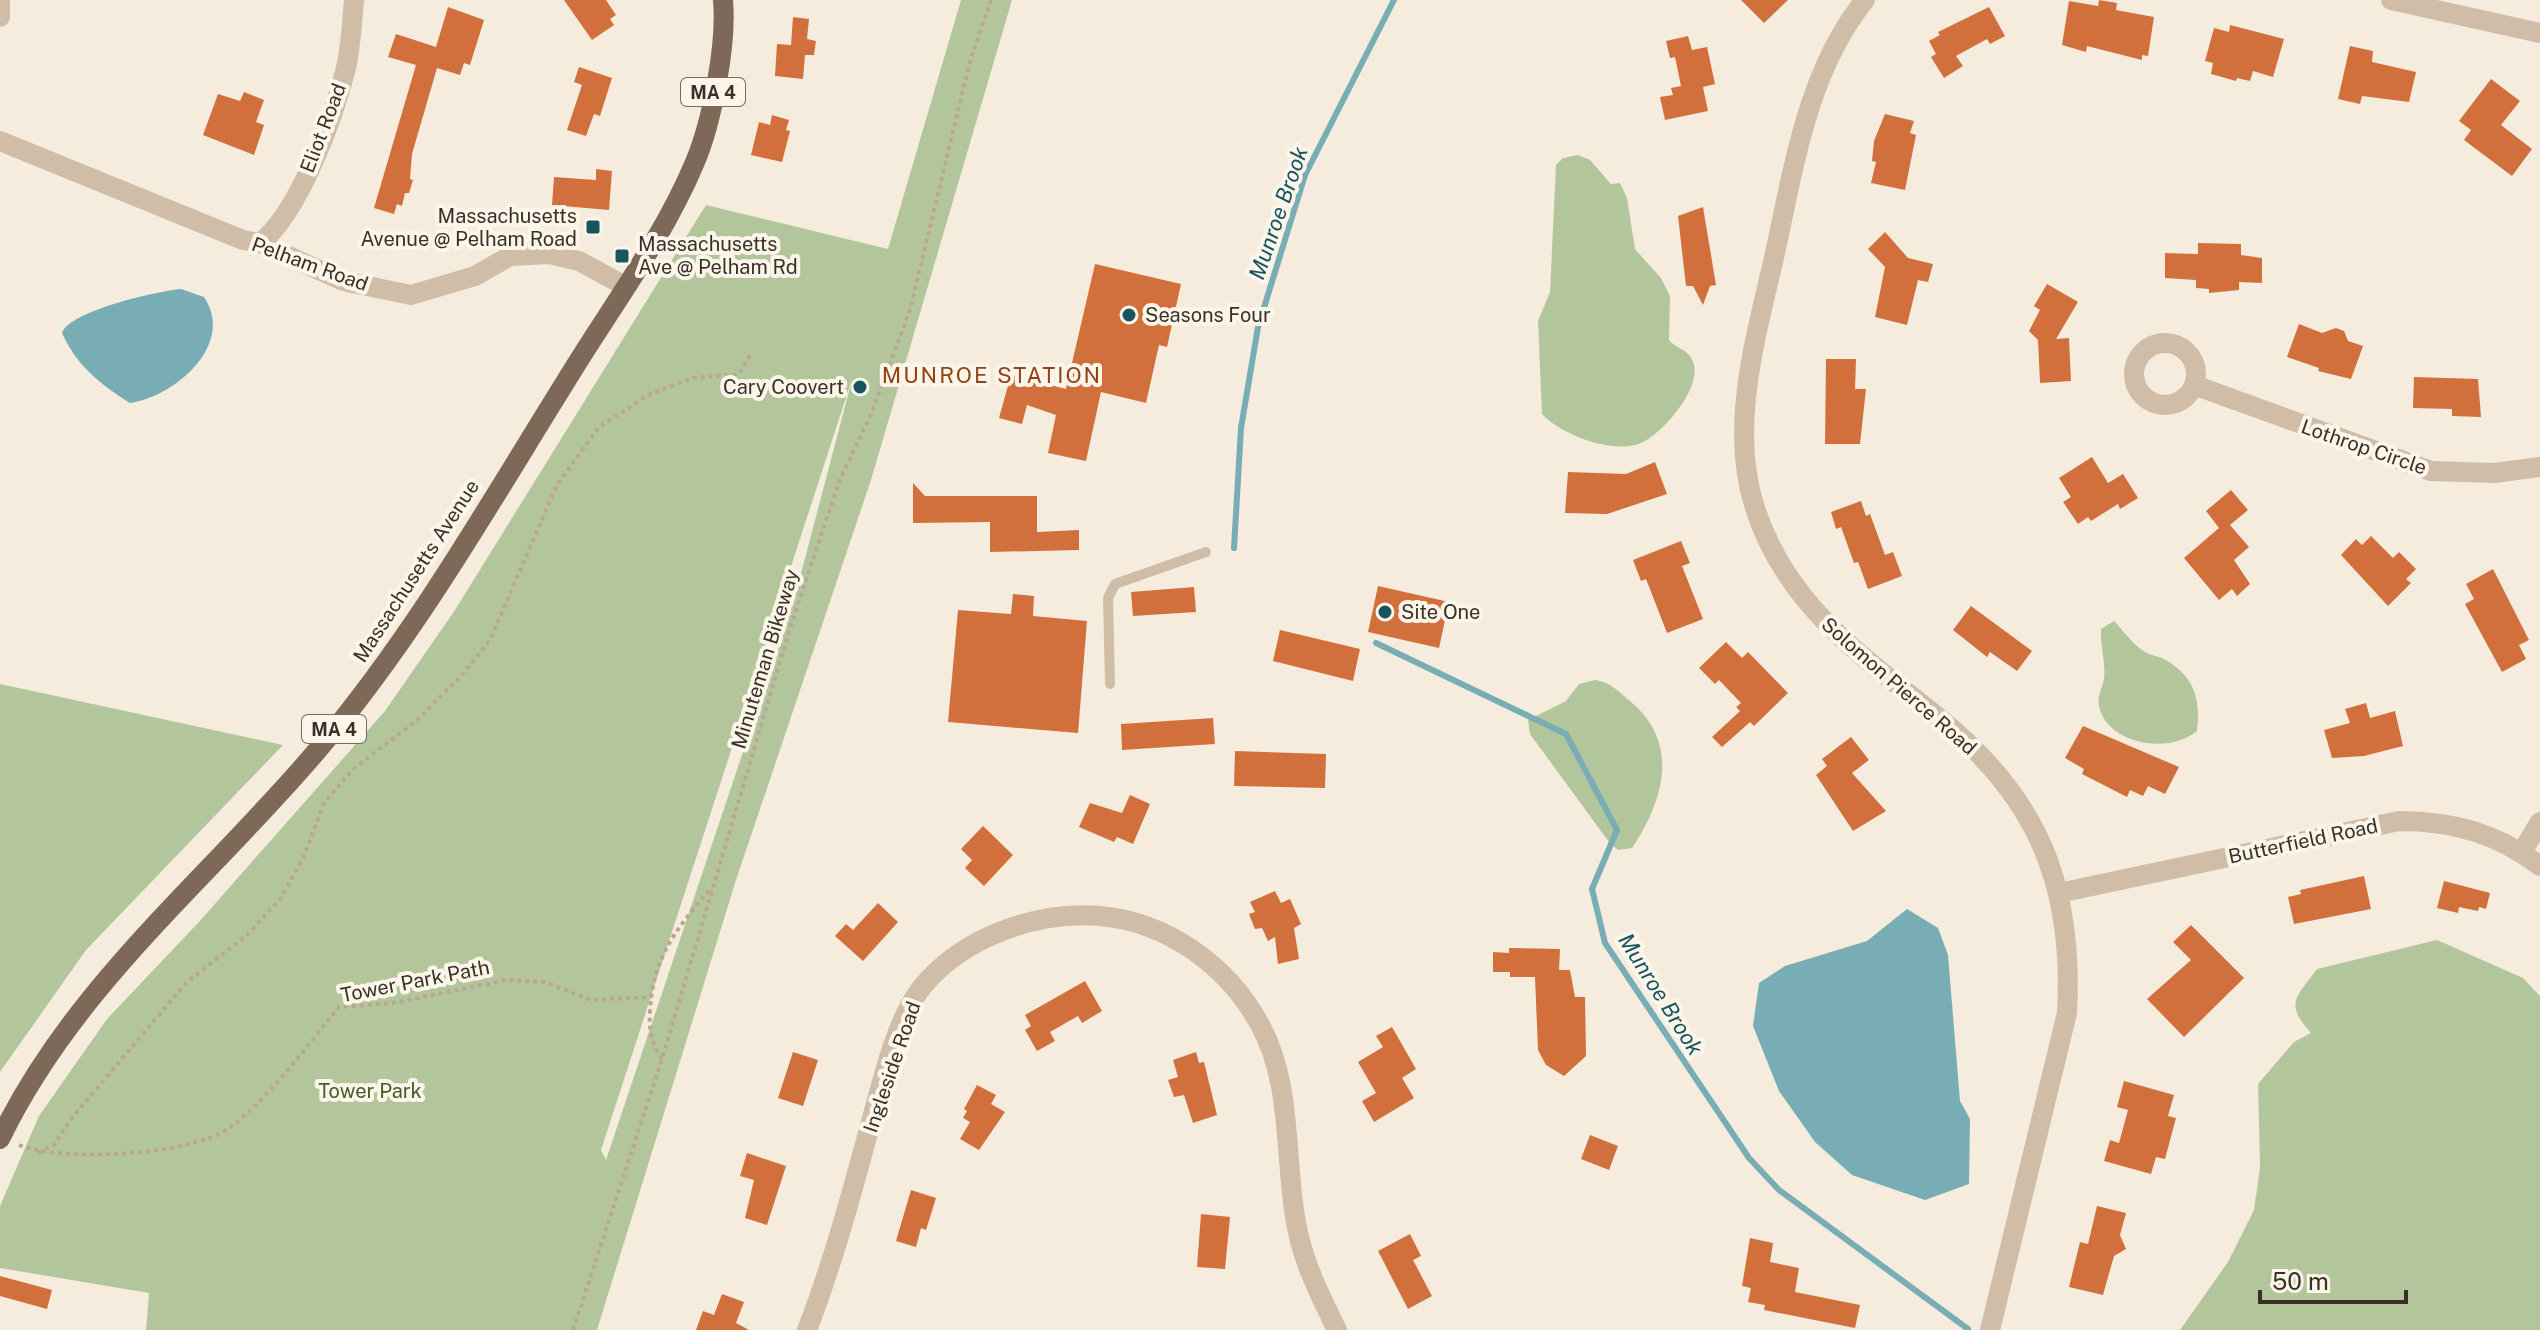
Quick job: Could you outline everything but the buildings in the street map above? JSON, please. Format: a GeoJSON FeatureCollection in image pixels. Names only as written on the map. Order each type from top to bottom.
{"type":"FeatureCollection","features":[{"type":"Feature","properties":{"kind":"main road","name":"Massachusetts Avenue"},"geometry":{"type":"LineString","coordinates":[[0,1138],[23,1092],[58,1039],[127,954],[318,749],[386,666],[450,571],[687,180],[704,139],[719,58],[723,0]]}},
{"type":"Feature","properties":{"kind":"street"},"geometry":{"type":"LineString","coordinates":[[0,0],[0,17]]}},
{"type":"Feature","properties":{"kind":"street","name":"Eliot Road"},"geometry":{"type":"LineString","coordinates":[[260,243],[280,226],[291,208],[330,119],[346,65],[354,0]]}},
{"type":"Feature","properties":{"kind":"street","name":"Solomon Pierce Road"},"geometry":{"type":"LineString","coordinates":[[1865,0],[1843,27],[1823,68],[1803,134],[1751,362],[1746,431],[1754,507],[1772,550],[1822,622],[1940,719],[2007,785],[2036,831],[2059,893],[2070,960],[2067,1013],[1990,1330]]}},
{"type":"Feature","properties":{"kind":"street"},"geometry":{"type":"LineString","coordinates":[[2391,0],[2540,33]]}},
{"type":"Feature","properties":{"kind":"street","name":"Pelham Road"},"geometry":{"type":"LineString","coordinates":[[0,141],[243,240],[260,243],[343,281],[411,295],[475,276],[510,256],[549,254],[579,261],[625,286]]}},
{"type":"Feature","properties":{"kind":"street","name":"Lothrop Circle"},"geometry":{"type":"LineString","coordinates":[[2194,385],[2400,463],[2431,471],[2494,473],[2540,467]]}},
{"type":"Feature","properties":{"kind":"street","name":"Butterfield Road"},"geometry":{"type":"LineString","coordinates":[[2059,893],[2399,821],[2450,823],[2472,829],[2522,852],[2540,866]]}},
{"type":"Feature","properties":{"kind":"street"},"geometry":{"type":"LineString","coordinates":[[2522,852],[2540,822]]}},
{"type":"Feature","properties":{"kind":"street","name":"Ingleside Road"},"geometry":{"type":"LineString","coordinates":[[807,1330],[840,1233],[882,1085],[905,1018],[920,989],[965,948],[993,934],[1023,925],[1086,915],[1136,922],[1176,939],[1203,957],[1227,979],[1260,1024],[1280,1080],[1300,1241],[1337,1330]]}},
{"type":"Feature","properties":{"kind":"lane"},"geometry":{"type":"LineString","coordinates":[[1110,684],[1108,598],[1115,584],[1206,552]]}},
{"type":"Feature","properties":{"kind":"path","name":"Minuteman Bikeway"},"geometry":{"type":"LineString","coordinates":[[573,1330],[662,1059],[790,628],[839,482],[871,414],[910,310],[970,61],[991,0]]}},
{"type":"Feature","properties":{"kind":"path"},"geometry":{"type":"LineString","coordinates":[[38,1153],[55,1144],[70,1120],[187,982],[247,935],[281,898],[304,856],[324,803],[352,770],[416,721],[460,677],[490,640],[557,485],[599,427],[650,394],[693,378],[739,374],[752,352]]}},
{"type":"Feature","properties":{"kind":"path"},"geometry":{"type":"LineString","coordinates":[[662,1059],[653,1047],[653,973],[663,950],[712,887]]}},
{"type":"Feature","properties":{"kind":"path","name":"Tower Park Path"},"geometry":{"type":"LineString","coordinates":[[0,1138],[38,1153],[116,1154],[218,1135],[263,1097],[339,1007],[392,1003],[507,980],[545,982],[591,1000],[651,997]]}},
{"type":"Feature","properties":{"kind":"green space","name":"Tower Park"},"geometry":{"type":"Polygon","coordinates":[[[961,0],[1012,0],[871,480],[736,880],[597,1330],[146,1330],[149,1293],[0,1268],[0,1206],[39,1116],[107,1019],[198,923],[385,711],[455,610],[706,205],[888,249],[961,0]],[[853,376],[601,1150],[606,1160],[794,600],[853,376]]]}},
{"type":"Feature","properties":{"kind":"green space"},"geometry":{"type":"Polygon","coordinates":[[[1578,155],[1590,160],[1611,184],[1620,183],[1627,198],[1635,249],[1661,278],[1670,296],[1669,340],[1689,355],[1694,365],[1690,390],[1674,415],[1654,435],[1634,445],[1606,445],[1590,441],[1562,429],[1542,414],[1538,321],[1550,292],[1556,165],[1563,158],[1578,155]]]}},
{"type":"Feature","properties":{"kind":"green space"},"geometry":{"type":"Polygon","coordinates":[[[2114,621],[2141,649],[2162,658],[2182,672],[2196,698],[2197,731],[2186,738],[2157,744],[2128,738],[2106,722],[2099,702],[2104,679],[2101,629],[2114,621]]]}},
{"type":"Feature","properties":{"kind":"green space"},"geometry":{"type":"Polygon","coordinates":[[[1595,680],[1606,683],[1631,702],[1647,718],[1657,736],[1662,774],[1658,793],[1652,812],[1632,848],[1618,850],[1609,842],[1530,734],[1528,720],[1566,701],[1579,684],[1595,680]]]}},
{"type":"Feature","properties":{"kind":"green space"},"geometry":{"type":"Polygon","coordinates":[[[0,684],[283,745],[86,950],[0,1072],[0,684]]]}},
{"type":"Feature","properties":{"kind":"green space"},"geometry":{"type":"Polygon","coordinates":[[[2437,940],[2523,978],[2540,996],[2540,1330],[2180,1330],[2228,1262],[2254,1210],[2260,1168],[2258,1084],[2294,1042],[2311,1033],[2295,1007],[2303,987],[2317,969],[2437,940]]]}},
{"type":"Feature","properties":{"kind":"water"},"geometry":{"type":"Polygon","coordinates":[[[181,289],[204,297],[212,315],[212,333],[196,366],[165,391],[147,399],[130,403],[109,389],[82,365],[62,333],[80,317],[97,310],[135,298],[181,289]]]}},
{"type":"Feature","properties":{"kind":"water"},"geometry":{"type":"Polygon","coordinates":[[[1907,909],[1938,928],[1948,955],[1960,1101],[1970,1119],[1969,1184],[1925,1200],[1852,1175],[1815,1142],[1779,1091],[1753,1026],[1759,983],[1785,966],[1867,941],[1907,909]]]}},
{"type":"Feature","properties":{"kind":"waterway","name":"Munroe Brook"},"geometry":{"type":"LineString","coordinates":[[1234,548],[1241,428],[1258,327],[1305,175],[1394,0]]}},
{"type":"Feature","properties":{"kind":"waterway","name":"Munroe Brook"},"geometry":{"type":"LineString","coordinates":[[1376,643],[1566,734],[1617,830],[1592,889],[1605,943],[1749,1158],[1779,1190],[1968,1329]]}},
{"type":"Feature","properties":{"kind":"place","name":"Massachusetts Avenue @ Pelham Road"},"geometry":{"type":"Point","coordinates":[593,227]}},
{"type":"Feature","properties":{"kind":"place","name":"Massachusetts Ave @ Pelham Rd"},"geometry":{"type":"Point","coordinates":[622,256]}},
{"type":"Feature","properties":{"kind":"place","name":"Seasons Four"},"geometry":{"type":"Point","coordinates":[1129,315]}},
{"type":"Feature","properties":{"kind":"place","name":"Cary Coovert"},"geometry":{"type":"Point","coordinates":[860,387]}},
{"type":"Feature","properties":{"kind":"place","name":"Site One"},"geometry":{"type":"Point","coordinates":[1385,612]}},
{"type":"Feature","properties":{"kind":"district","name":"MUNROE STATION"},"geometry":{"type":"Point","coordinates":[992,375]}}]}
